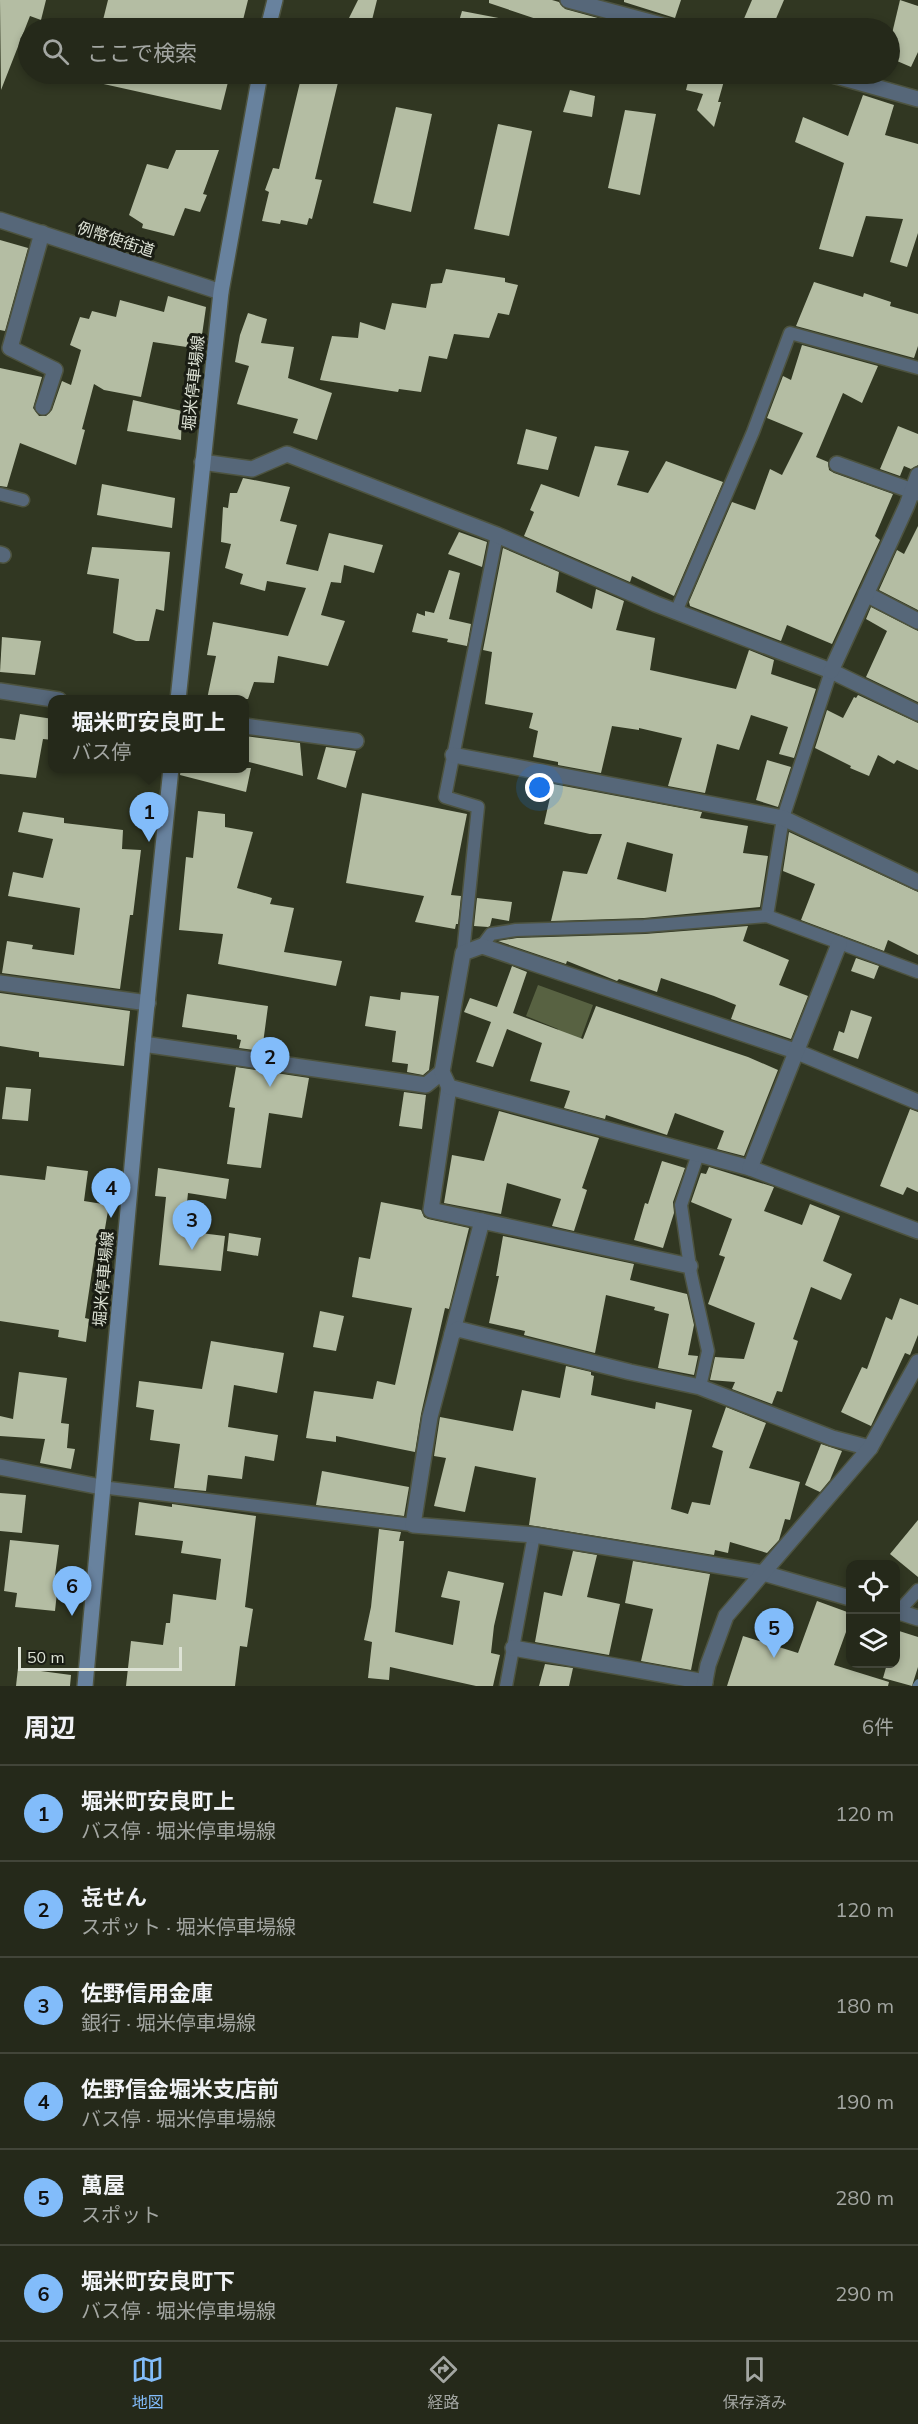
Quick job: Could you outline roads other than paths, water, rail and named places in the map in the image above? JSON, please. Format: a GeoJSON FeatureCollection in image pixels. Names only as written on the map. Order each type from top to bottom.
{"type":"FeatureCollection","features":[{"type":"Feature","properties":{"kind":"main road"},"geometry":{"type":"LineString","coordinates":[[270,18],[275,0]]}},
{"type":"Feature","properties":{"kind":"main road","name":"堀米停車場線"},"geometry":{"type":"LineString","coordinates":[[178,695],[221,292],[258,84]]}},
{"type":"Feature","properties":{"kind":"main road","name":"堀米停車場線"},"geometry":{"type":"LineString","coordinates":[[85,1686],[101,1487],[171,773]]}},
{"type":"Feature","properties":{"kind":"street"},"geometry":{"type":"LineString","coordinates":[[568,0],[618,7],[647,18]]}},
{"type":"Feature","properties":{"kind":"street"},"geometry":{"type":"LineString","coordinates":[[865,84],[918,99]]}},
{"type":"Feature","properties":{"kind":"street","name":"例幣使街道"},"geometry":{"type":"LineString","coordinates":[[0,220],[221,292]]}},
{"type":"Feature","properties":{"kind":"street"},"geometry":{"type":"LineString","coordinates":[[42,233],[10,348],[55,370],[43,407]]}},
{"type":"Feature","properties":{"kind":"street"},"geometry":{"type":"LineString","coordinates":[[202,462],[252,469],[286,454],[497,535],[676,612],[831,671],[918,713]]}},
{"type":"Feature","properties":{"kind":"street"},"geometry":{"type":"LineString","coordinates":[[837,464],[915,492]]}},
{"type":"Feature","properties":{"kind":"street"},"geometry":{"type":"LineString","coordinates":[[831,671],[915,492],[918,476]]}},
{"type":"Feature","properties":{"kind":"street"},"geometry":{"type":"LineString","coordinates":[[866,594],[918,621]]}},
{"type":"Feature","properties":{"kind":"street"},"geometry":{"type":"LineString","coordinates":[[0,691],[48,698]]}},
{"type":"Feature","properties":{"kind":"street"},"geometry":{"type":"LineString","coordinates":[[249,727],[356,741]]}},
{"type":"Feature","properties":{"kind":"street"},"geometry":{"type":"LineString","coordinates":[[453,755],[783,818],[918,882]]}},
{"type":"Feature","properties":{"kind":"street"},"geometry":{"type":"LineString","coordinates":[[750,1168],[839,944]]}},
{"type":"Feature","properties":{"kind":"street"},"geometry":{"type":"LineString","coordinates":[[690,1266],[431,1210],[449,1088],[442,1072],[463,953],[482,946],[795,1051],[918,1102]]}},
{"type":"Feature","properties":{"kind":"street"},"geometry":{"type":"LineString","coordinates":[[0,983],[148,1003]]}},
{"type":"Feature","properties":{"kind":"street"},"geometry":{"type":"LineString","coordinates":[[143,1044],[426,1085],[442,1072]]}},
{"type":"Feature","properties":{"kind":"street"},"geometry":{"type":"LineString","coordinates":[[449,1088],[750,1168],[918,1231]]}},
{"type":"Feature","properties":{"kind":"street"},"geometry":{"type":"LineString","coordinates":[[482,1221],[430,1417],[413,1526],[534,1535],[763,1573],[846,1598]]}},
{"type":"Feature","properties":{"kind":"street"},"geometry":{"type":"LineString","coordinates":[[452,1334],[458,1329],[464,1329],[630,1372],[700,1387],[832,1438],[870,1448]]}},
{"type":"Feature","properties":{"kind":"street"},"geometry":{"type":"LineString","coordinates":[[513,1647],[704,1684],[708,1665],[726,1617],[870,1448],[918,1362]]}},
{"type":"Feature","properties":{"kind":"street"},"geometry":{"type":"LineString","coordinates":[[0,1467],[101,1487]]}},
{"type":"Feature","properties":{"kind":"street"},"geometry":{"type":"LineString","coordinates":[[900,1613],[918,1618]]}},
{"type":"Feature","properties":{"kind":"lane"},"geometry":{"type":"LineString","coordinates":[[676,612],[753,432],[790,333],[918,368]]}},
{"type":"Feature","properties":{"kind":"lane"},"geometry":{"type":"LineString","coordinates":[[0,494],[23,500]]}},
{"type":"Feature","properties":{"kind":"lane"},"geometry":{"type":"LineString","coordinates":[[463,953],[478,807],[446,797],[497,535]]}},
{"type":"Feature","properties":{"kind":"lane"},"geometry":{"type":"LineString","coordinates":[[767,916],[783,818],[831,671]]}},
{"type":"Feature","properties":{"kind":"lane"},"geometry":{"type":"LineString","coordinates":[[482,946],[491,934],[516,930],[644,926],[767,916],[918,972]]}},
{"type":"Feature","properties":{"kind":"lane"},"geometry":{"type":"LineString","coordinates":[[698,1154],[681,1205],[690,1266],[708,1351],[700,1387]]}},
{"type":"Feature","properties":{"kind":"lane"},"geometry":{"type":"LineString","coordinates":[[101,1487],[413,1526]]}},
{"type":"Feature","properties":{"kind":"lane"},"geometry":{"type":"LineString","coordinates":[[506,1686],[534,1535]]}},
{"type":"Feature","properties":{"kind":"lane"},"geometry":{"type":"LineString","coordinates":[[900,1609],[918,1590]]}},
{"type":"Feature","properties":{"kind":"place","name":"堀米町安良町上"},"geometry":{"type":"Point","coordinates":[149,842]}},
{"type":"Feature","properties":{"kind":"place","name":"㐂せん"},"geometry":{"type":"Point","coordinates":[270,1087]}},
{"type":"Feature","properties":{"kind":"place","name":"佐野信金堀米支店前"},"geometry":{"type":"Point","coordinates":[111,1218]}},
{"type":"Feature","properties":{"kind":"place","name":"佐野信用金庫"},"geometry":{"type":"Point","coordinates":[192,1250]}},
{"type":"Feature","properties":{"kind":"place","name":"堀米町安良町下"},"geometry":{"type":"Point","coordinates":[72,1616]}},
{"type":"Feature","properties":{"kind":"place","name":"萬屋"},"geometry":{"type":"Point","coordinates":[774,1658]}}]}
